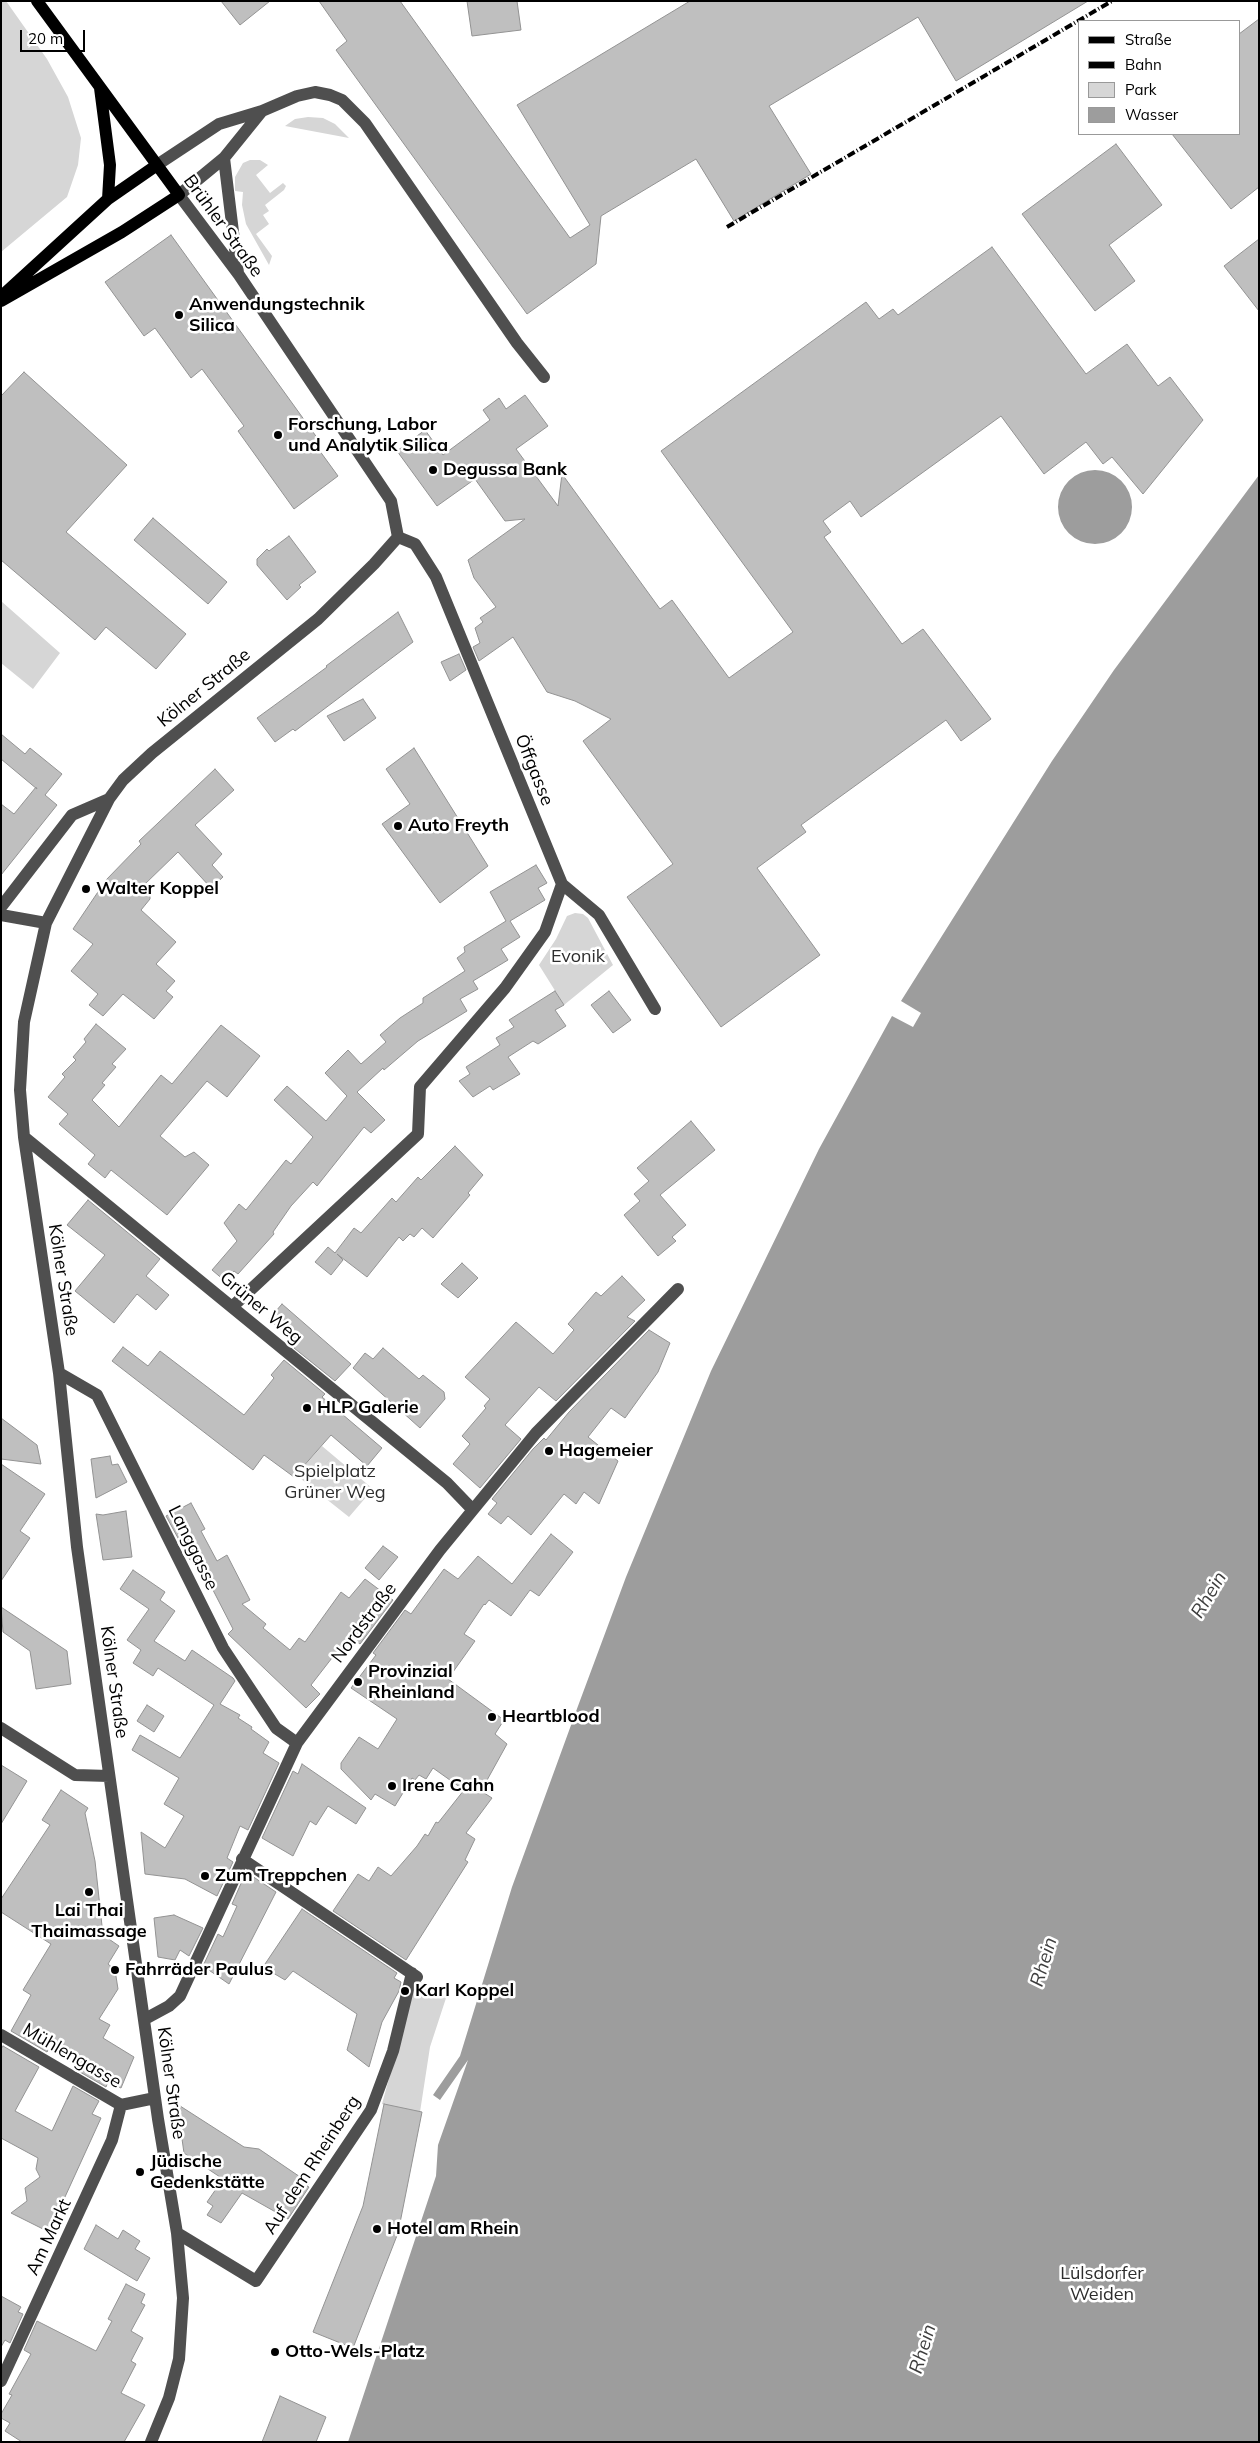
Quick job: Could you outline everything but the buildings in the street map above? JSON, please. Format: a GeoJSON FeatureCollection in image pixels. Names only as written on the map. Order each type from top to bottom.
{"type":"FeatureCollection","features":[{"type":"Feature","properties":{"kind":"main road","name":"Brühler Straße"},"geometry":{"type":"LineString","coordinates":[[37,1],[179,195]]}},
{"type":"Feature","properties":{"kind":"main road"},"geometry":{"type":"LineString","coordinates":[[99,84],[110,165],[108,199]]}},
{"type":"Feature","properties":{"kind":"main road"},"geometry":{"type":"LineString","coordinates":[[1,297],[108,199],[157,165]]}},
{"type":"Feature","properties":{"kind":"main road"},"geometry":{"type":"LineString","coordinates":[[1,301],[122,232],[179,195]]}},
{"type":"Feature","properties":{"kind":"street"},"geometry":{"type":"LineString","coordinates":[[157,165],[219,124],[262,111],[297,96],[315,92],[330,94],[342,100],[365,123],[517,343],[544,377]]}},
{"type":"Feature","properties":{"kind":"street"},"geometry":{"type":"LineString","coordinates":[[179,195],[224,158],[262,111]]}},
{"type":"Feature","properties":{"kind":"street"},"geometry":{"type":"LineString","coordinates":[[224,158],[238,276]]}},
{"type":"Feature","properties":{"kind":"street","name":"Brühler Straße"},"geometry":{"type":"LineString","coordinates":[[179,195],[238,276],[392,501],[398,537]]}},
{"type":"Feature","properties":{"kind":"street","name":"Kölner Straße"},"geometry":{"type":"LineString","coordinates":[[150,2442],[169,2398],[179,2359],[183,2298],[177,2233],[155,2098],[77,1547],[59,1373],[24,1137],[20,1090],[24,1022],[46,923],[109,799],[123,780],[152,753],[318,619],[374,564],[398,537]]}},
{"type":"Feature","properties":{"kind":"street","name":"Öffgasse"},"geometry":{"type":"LineString","coordinates":[[398,537],[415,544],[436,578],[562,884],[599,915],[655,1009]]}},
{"type":"Feature","properties":{"kind":"street"},"geometry":{"type":"LineString","coordinates":[[1,907],[72,815],[109,799]]}},
{"type":"Feature","properties":{"kind":"street"},"geometry":{"type":"LineString","coordinates":[[232,1307],[418,1134],[420,1087],[505,988],[544,932],[562,884]]}},
{"type":"Feature","properties":{"kind":"street"},"geometry":{"type":"LineString","coordinates":[[1,915],[46,923]]}},
{"type":"Feature","properties":{"kind":"street","name":"Grüner Weg"},"geometry":{"type":"LineString","coordinates":[[24,1137],[447,1483],[472,1509]]}},
{"type":"Feature","properties":{"kind":"street","name":"Nordstraße"},"geometry":{"type":"LineString","coordinates":[[145,2019],[169,2006],[180,1996],[297,1742],[472,1509],[536,1433],[678,1289]]}},
{"type":"Feature","properties":{"kind":"street","name":"Langgasse"},"geometry":{"type":"LineString","coordinates":[[59,1373],[97,1395],[223,1648],[276,1728],[297,1742]]}},
{"type":"Feature","properties":{"kind":"street"},"geometry":{"type":"LineString","coordinates":[[1,1728],[76,1775],[109,1776]]}},
{"type":"Feature","properties":{"kind":"street","name":"Auf dem Rheinberg"},"geometry":{"type":"LineString","coordinates":[[177,2233],[256,2281],[371,2110],[394,2051],[416,1976],[242,1859]]}},
{"type":"Feature","properties":{"kind":"street","name":"Mühlengasse"},"geometry":{"type":"LineString","coordinates":[[1,2035],[122,2105],[155,2098]]}},
{"type":"Feature","properties":{"kind":"street","name":"Am Markt"},"geometry":{"type":"LineString","coordinates":[[1,2381],[112,2140],[122,2105]]}},
{"type":"Feature","properties":{"kind":"green space"},"geometry":{"type":"Polygon","coordinates":[[[1,1],[6,1],[47,59],[68,97],[81,138],[78,165],[67,197],[1,252],[1,1]]]}},
{"type":"Feature","properties":{"kind":"green space"},"geometry":{"type":"Polygon","coordinates":[[[308,117],[323,118],[335,124],[349,138],[285,126],[295,119],[308,117]]]}},
{"type":"Feature","properties":{"kind":"green space"},"geometry":{"type":"Polygon","coordinates":[[[250,160],[260,160],[268,165],[256,175],[270,193],[283,183],[286,186],[284,190],[265,205],[269,211],[263,215],[269,224],[256,234],[272,256],[269,265],[246,224],[242,205],[243,192],[235,191],[235,177],[243,163],[250,160]]]}},
{"type":"Feature","properties":{"kind":"green space"},"geometry":{"type":"Polygon","coordinates":[[[1,601],[60,653],[33,689],[1,663],[1,601]]]}},
{"type":"Feature","properties":{"kind":"green space","name":"Evonik"},"geometry":{"type":"Polygon","coordinates":[[[575,913],[583,914],[588,918],[613,965],[564,1005],[539,965],[556,939],[567,916],[575,913]]]}},
{"type":"Feature","properties":{"kind":"green space","name":"Spielplatz Grüner Weg"},"geometry":{"type":"Polygon","coordinates":[[[322,1446],[373,1489],[349,1517],[296,1475],[322,1446]]]}},
{"type":"Feature","properties":{"kind":"green space"},"geometry":{"type":"Polygon","coordinates":[[[416,1980],[447,1995],[430,2047],[420,2112],[382,2104],[416,1980]]]}},
{"type":"Feature","properties":{"kind":"water"},"geometry":{"type":"Polygon","coordinates":[[[1095,470],[1109,473],[1121,481],[1129,493],[1132,507],[1129,521],[1121,533],[1109,541],[1095,544],[1081,541],[1069,533],[1061,521],[1058,507],[1061,493],[1069,481],[1081,473],[1095,470]]]}},
{"type":"Feature","properties":{"kind":"water","name":"Rhein"},"geometry":{"type":"Polygon","coordinates":[[[1259,475],[1259,2442],[348,2442],[436,2176],[438,2145],[468,2060],[440,2100],[433,2095],[460,2056],[512,1887],[578,1706],[626,1577],[711,1371],[819,1149],[892,1016],[913,1027],[921,1013],[901,1001],[1052,761],[1114,670],[1259,475]]]}},
{"type":"Feature","properties":{"kind":"railway"},"geometry":{"type":"LineString","coordinates":[[1080,20],[1112,1]]}},
{"type":"Feature","properties":{"kind":"railway"},"geometry":{"type":"LineString","coordinates":[[727,227],[1078,21]]}},
{"type":"Feature","properties":{"kind":"place","name":"Anwendungstechnik Silica"},"geometry":{"type":"Point","coordinates":[179,315]}},
{"type":"Feature","properties":{"kind":"place","name":"Forschung, Labor und Analytik Silica"},"geometry":{"type":"Point","coordinates":[278,435]}},
{"type":"Feature","properties":{"kind":"place","name":"Degussa Bank"},"geometry":{"type":"Point","coordinates":[433,470]}},
{"type":"Feature","properties":{"kind":"place","name":"Auto Freyth"},"geometry":{"type":"Point","coordinates":[398,826]}},
{"type":"Feature","properties":{"kind":"place","name":"Walter Koppel"},"geometry":{"type":"Point","coordinates":[86,889]}},
{"type":"Feature","properties":{"kind":"place","name":"HLP Galerie"},"geometry":{"type":"Point","coordinates":[307,1408]}},
{"type":"Feature","properties":{"kind":"place","name":"Hagemeier"},"geometry":{"type":"Point","coordinates":[549,1451]}},
{"type":"Feature","properties":{"kind":"place","name":"Provinzial Rheinland"},"geometry":{"type":"Point","coordinates":[358,1682]}},
{"type":"Feature","properties":{"kind":"place","name":"Heartblood"},"geometry":{"type":"Point","coordinates":[492,1717]}},
{"type":"Feature","properties":{"kind":"place","name":"Irene Cahn"},"geometry":{"type":"Point","coordinates":[392,1786]}},
{"type":"Feature","properties":{"kind":"place","name":"Zum Treppchen"},"geometry":{"type":"Point","coordinates":[205,1876]}},
{"type":"Feature","properties":{"kind":"place","name":"Lai Thai Thaimassage"},"geometry":{"type":"Point","coordinates":[89,1892]}},
{"type":"Feature","properties":{"kind":"place","name":"Fahrräder Paulus"},"geometry":{"type":"Point","coordinates":[115,1970]}},
{"type":"Feature","properties":{"kind":"place","name":"Karl Koppel"},"geometry":{"type":"Point","coordinates":[405,1991]}},
{"type":"Feature","properties":{"kind":"place","name":"Jüdische Gedenkstätte"},"geometry":{"type":"Point","coordinates":[140,2172]}},
{"type":"Feature","properties":{"kind":"place","name":"Hotel am Rhein"},"geometry":{"type":"Point","coordinates":[377,2229]}},
{"type":"Feature","properties":{"kind":"place","name":"Otto-Wels-Platz"},"geometry":{"type":"Point","coordinates":[275,2352]}},
{"type":"Feature","properties":{"kind":"park label","name":"Lülsdorfer Weiden"},"geometry":{"type":"Point","coordinates":[1102,2284]}}]}
